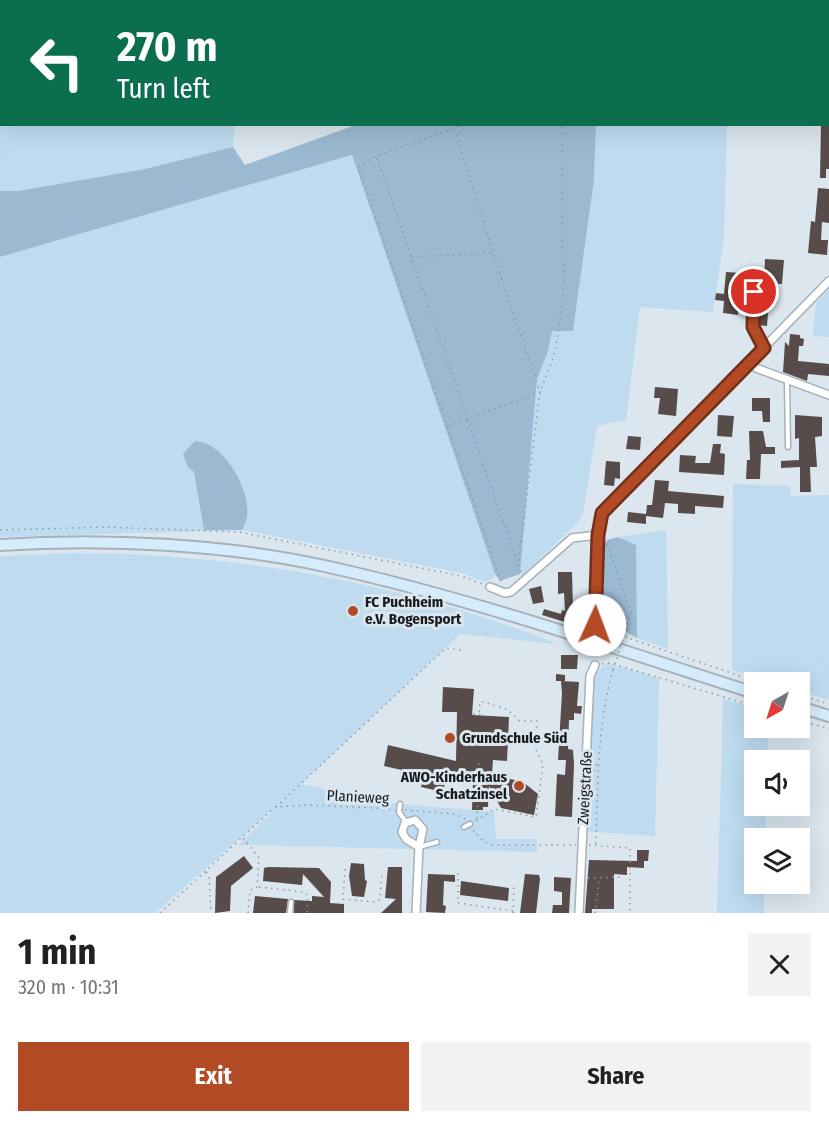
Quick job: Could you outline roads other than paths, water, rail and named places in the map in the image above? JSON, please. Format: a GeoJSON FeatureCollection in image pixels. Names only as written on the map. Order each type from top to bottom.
{"type":"FeatureCollection","features":[{"type":"Feature","properties":{"kind":"street"},"geometry":{"type":"LineString","coordinates":[[594,642],[598,535],[602,513],[764,348],[792,315],[829,281]]}},
{"type":"Feature","properties":{"kind":"street"},"geometry":{"type":"LineString","coordinates":[[750,362],[756,368],[787,381],[829,395]]}},
{"type":"Feature","properties":{"kind":"street"},"geometry":{"type":"LineString","coordinates":[[490,587],[505,593],[511,592],[572,538],[598,535]]}},
{"type":"Feature","properties":{"kind":"street"},"geometry":{"type":"LineString","coordinates":[[0,545],[108,543],[241,552],[327,567],[443,595],[744,690]]}},
{"type":"Feature","properties":{"kind":"street","name":"Zweigstraße"},"geometry":{"type":"LineString","coordinates":[[579,913],[590,676],[595,665]]}},
{"type":"Feature","properties":{"kind":"street"},"geometry":{"type":"LineString","coordinates":[[810,710],[829,716]]}},
{"type":"Feature","properties":{"kind":"street"},"geometry":{"type":"LineString","coordinates":[[416,913],[422,826],[415,820],[406,822],[402,828],[403,835],[419,847]]}},
{"type":"Feature","properties":{"kind":"lane"},"geometry":{"type":"LineString","coordinates":[[754,292],[753,327],[764,348]]}},
{"type":"Feature","properties":{"kind":"lane"},"geometry":{"type":"LineString","coordinates":[[787,381],[788,447]]}},
{"type":"Feature","properties":{"kind":"lane"},"geometry":{"type":"LineString","coordinates":[[400,804],[399,809],[406,822]]}},
{"type":"Feature","properties":{"kind":"lane"},"geometry":{"type":"LineString","coordinates":[[464,827],[470,824]]}},
{"type":"Feature","properties":{"kind":"lane"},"geometry":{"type":"LineString","coordinates":[[419,847],[437,842]]}},
{"type":"Feature","properties":{"kind":"lane"},"geometry":{"type":"LineString","coordinates":[[290,913],[291,902]]}},
{"type":"Feature","properties":{"kind":"place","name":"FC Puchheim e.V. Bogensport"},"geometry":{"type":"Point","coordinates":[353,611]}},
{"type":"Feature","properties":{"kind":"place","name":"Grundschule Süd"},"geometry":{"type":"Point","coordinates":[450,738]}},
{"type":"Feature","properties":{"kind":"place","name":"AWO-Kinderhaus Schatzinsel"},"geometry":{"type":"Point","coordinates":[519,786]}}]}
